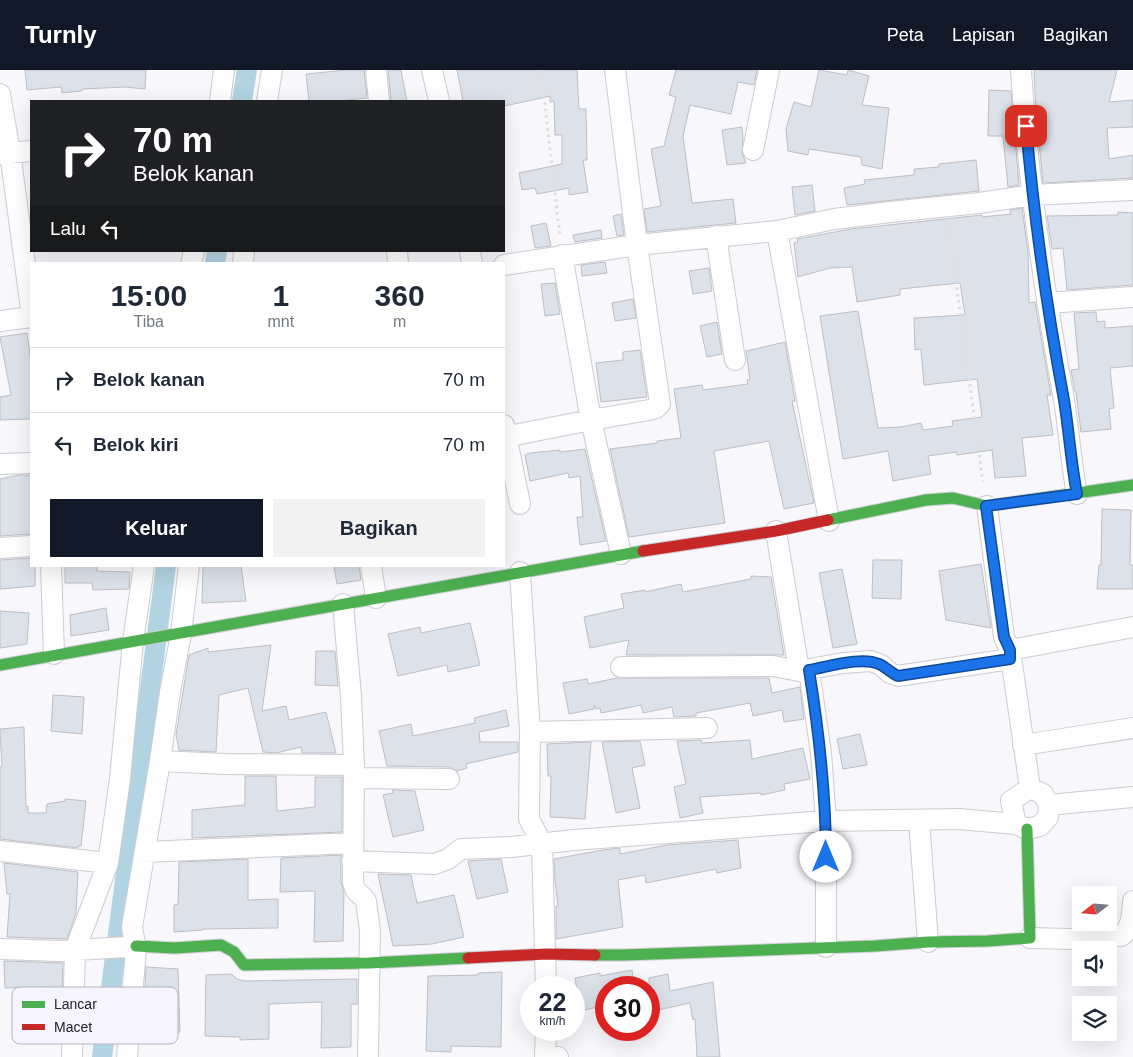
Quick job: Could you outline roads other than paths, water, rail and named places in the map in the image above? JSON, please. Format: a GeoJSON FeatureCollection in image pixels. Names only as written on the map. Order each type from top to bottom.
{"type":"FeatureCollection","features":[{"type":"Feature","properties":{"kind":"street"},"geometry":{"type":"LineString","coordinates":[[220,100],[224,70]]}},
{"type":"Feature","properties":{"kind":"street"},"geometry":{"type":"LineString","coordinates":[[267,100],[272,70]]}},
{"type":"Feature","properties":{"kind":"street"},"geometry":{"type":"LineString","coordinates":[[376,70],[379,100]]}},
{"type":"Feature","properties":{"kind":"street"},"geometry":{"type":"LineString","coordinates":[[432,70],[440,100]]}},
{"type":"Feature","properties":{"kind":"street"},"geometry":{"type":"LineString","coordinates":[[505,433],[649,410],[656,408],[660,404],[637,245],[615,70]]}},
{"type":"Feature","properties":{"kind":"street"},"geometry":{"type":"LineString","coordinates":[[754,150],[769,70]]}},
{"type":"Feature","properties":{"kind":"street"},"geometry":{"type":"LineString","coordinates":[[1021,70],[1032,195],[1054,353],[1064,402],[1071,466],[1077,494]]}},
{"type":"Feature","properties":{"kind":"street"},"geometry":{"type":"LineString","coordinates":[[0,94],[5,153],[30,302]]}},
{"type":"Feature","properties":{"kind":"street"},"geometry":{"type":"LineString","coordinates":[[5,153],[30,151]]}},
{"type":"Feature","properties":{"kind":"street"},"geometry":{"type":"LineString","coordinates":[[505,265],[637,245],[777,231],[834,219],[979,203],[1032,195],[1133,190]]}},
{"type":"Feature","properties":{"kind":"street"},"geometry":{"type":"LineString","coordinates":[[777,231],[829,521]]}},
{"type":"Feature","properties":{"kind":"street"},"geometry":{"type":"LineString","coordinates":[[716,236],[735,360]]}},
{"type":"Feature","properties":{"kind":"street"},"geometry":{"type":"LineString","coordinates":[[562,255],[590,420],[620,554]]}},
{"type":"Feature","properties":{"kind":"street"},"geometry":{"type":"LineString","coordinates":[[1047,303],[1133,296]]}},
{"type":"Feature","properties":{"kind":"street"},"geometry":{"type":"LineString","coordinates":[[0,321],[30,317]]}},
{"type":"Feature","properties":{"kind":"street"},"geometry":{"type":"LineString","coordinates":[[505,437],[520,504]]}},
{"type":"Feature","properties":{"kind":"street"},"geometry":{"type":"LineString","coordinates":[[0,464],[30,463]]}},
{"type":"Feature","properties":{"kind":"street"},"geometry":{"type":"LineString","coordinates":[[0,665],[620,554],[776,531],[926,500],[954,498],[986,506],[1133,485]]}},
{"type":"Feature","properties":{"kind":"street"},"geometry":{"type":"LineString","coordinates":[[986,506],[1004,637],[1010,655],[1030,788]]}},
{"type":"Feature","properties":{"kind":"street"},"geometry":{"type":"LineString","coordinates":[[776,531],[821,753],[826,821],[826,947]]}},
{"type":"Feature","properties":{"kind":"street"},"geometry":{"type":"LineString","coordinates":[[0,548],[30,546]]}},
{"type":"Feature","properties":{"kind":"street"},"geometry":{"type":"LineString","coordinates":[[51,567],[54,654]]}},
{"type":"Feature","properties":{"kind":"street"},"geometry":{"type":"LineString","coordinates":[[77,987],[80,949],[108,863],[139,640],[144,567]]}},
{"type":"Feature","properties":{"kind":"street"},"geometry":{"type":"LineString","coordinates":[[130,987],[133,948],[132,927],[160,761],[170,692],[175,635],[189,567]]}},
{"type":"Feature","properties":{"kind":"street"},"geometry":{"type":"LineString","coordinates":[[371,567],[376,598]]}},
{"type":"Feature","properties":{"kind":"street"},"geometry":{"type":"LineString","coordinates":[[520,572],[530,732],[529,819],[542,844],[546,976]]}},
{"type":"Feature","properties":{"kind":"street"},"geometry":{"type":"LineString","coordinates":[[343,604],[351,696],[354,772],[352,852],[354,889],[365,898],[369,914],[368,1057]]}},
{"type":"Feature","properties":{"kind":"street"},"geometry":{"type":"LineString","coordinates":[[621,666],[773,666],[804,671],[843,663],[871,661],[881,664],[890,673],[898,676],[1010,655],[1133,627]]}},
{"type":"Feature","properties":{"kind":"street"},"geometry":{"type":"LineString","coordinates":[[530,732],[707,728]]}},
{"type":"Feature","properties":{"kind":"street"},"geometry":{"type":"LineString","coordinates":[[1024,745],[1133,728]]}},
{"type":"Feature","properties":{"kind":"street"},"geometry":{"type":"LineString","coordinates":[[160,761],[449,779]]}},
{"type":"Feature","properties":{"kind":"street"},"geometry":{"type":"LineString","coordinates":[[145,852],[352,852],[435,864],[448,859],[461,849],[511,847],[826,821],[959,819],[1022,826],[1040,826],[1048,817],[1049,805],[1043,794],[1030,788]]}},
{"type":"Feature","properties":{"kind":"street"},"geometry":{"type":"LineString","coordinates":[[1030,788],[1011,801],[1022,826],[1030,938]]}},
{"type":"Feature","properties":{"kind":"street"},"geometry":{"type":"LineString","coordinates":[[1049,805],[1133,797]]}},
{"type":"Feature","properties":{"kind":"street"},"geometry":{"type":"LineString","coordinates":[[919,820],[928,942]]}},
{"type":"Feature","properties":{"kind":"street"},"geometry":{"type":"LineString","coordinates":[[0,851],[108,863]]}},
{"type":"Feature","properties":{"kind":"street"},"geometry":{"type":"LineString","coordinates":[[0,949],[60,951],[221,945],[234,952],[244,965],[249,965],[369,963],[546,954],[624,955],[1030,938],[1072,939],[1121,936],[1126,932],[1130,924],[1133,901]]}},
{"type":"Feature","properties":{"kind":"street"},"geometry":{"type":"LineString","coordinates":[[547,1041],[549,1056]]}},
{"type":"Feature","properties":{"kind":"street"},"geometry":{"type":"LineString","coordinates":[[72,1057],[73,1044]]}},
{"type":"Feature","properties":{"kind":"street"},"geometry":{"type":"LineString","coordinates":[[126,1057],[127,1044]]}},
{"type":"Feature","properties":{"kind":"waterway"},"geometry":{"type":"LineString","coordinates":[[242,100],[247,70]]}},
{"type":"Feature","properties":{"kind":"waterway"},"geometry":{"type":"LineString","coordinates":[[215,262],[217,252]]}},
{"type":"Feature","properties":{"kind":"waterway"},"geometry":{"type":"LineString","coordinates":[[111,987],[166,567]]}},
{"type":"Feature","properties":{"kind":"waterway"},"geometry":{"type":"LineString","coordinates":[[102,1057],[104,1044]]}}]}
